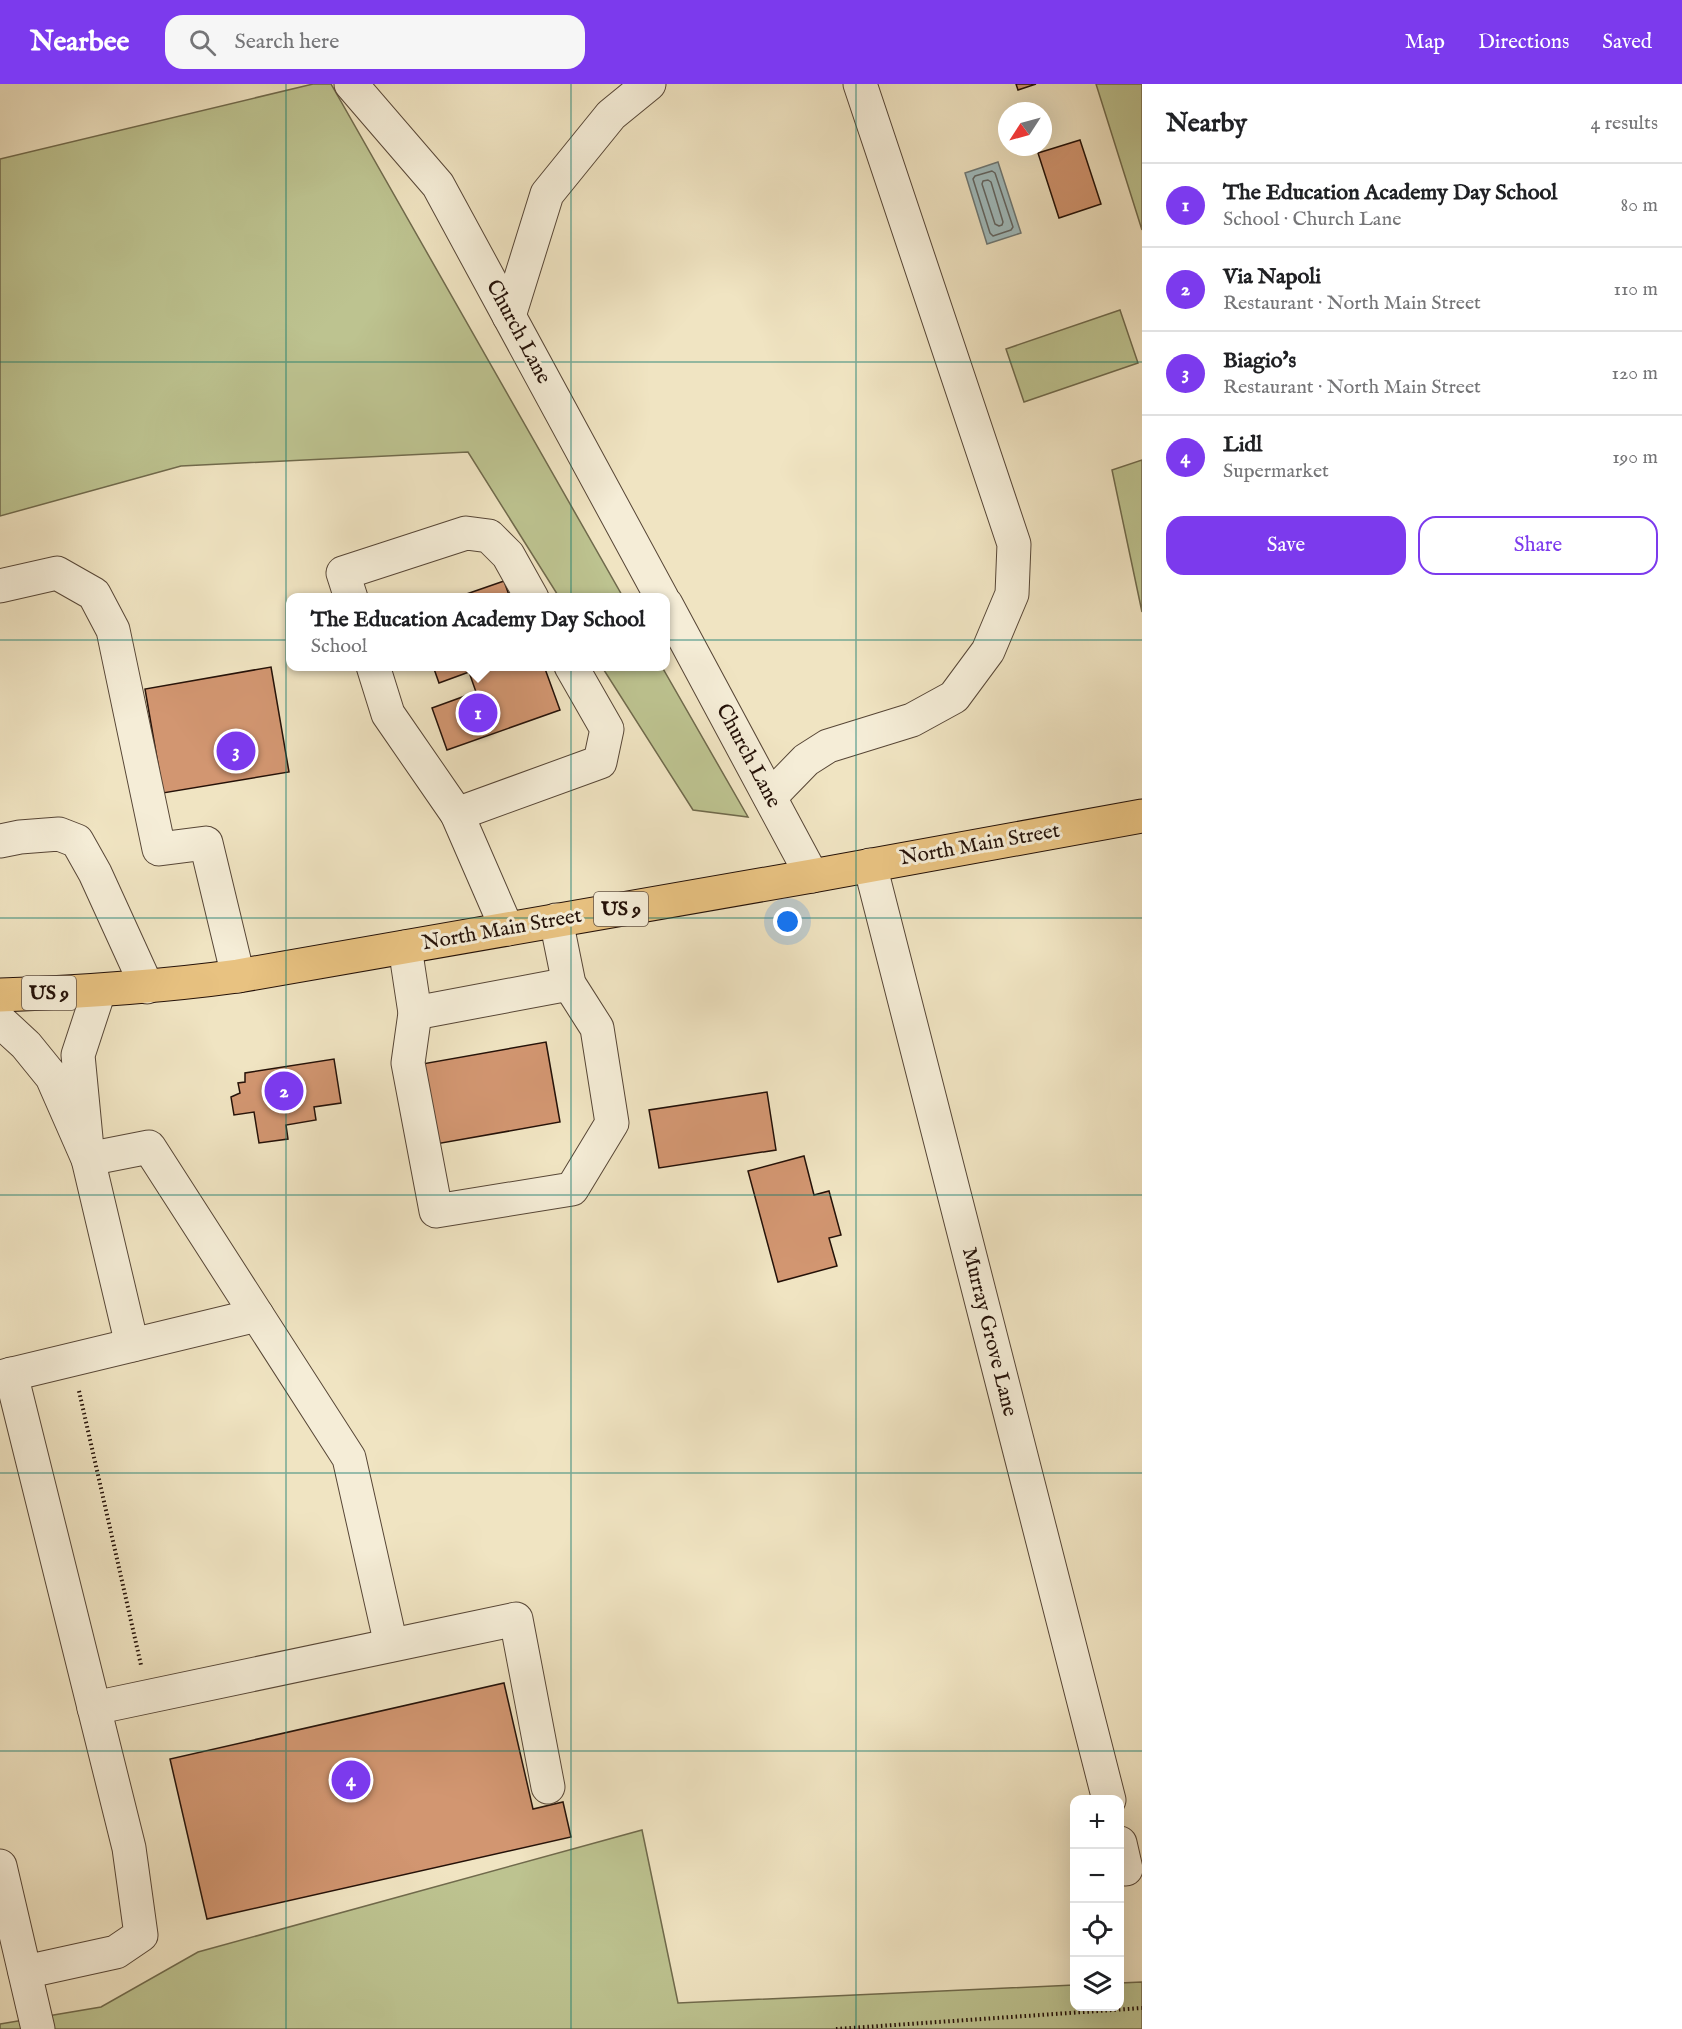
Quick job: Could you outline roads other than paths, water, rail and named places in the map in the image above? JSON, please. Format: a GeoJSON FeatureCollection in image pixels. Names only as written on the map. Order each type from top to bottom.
{"type":"FeatureCollection","features":[{"type":"Feature","properties":{"kind":"highway","name":"North Main Street"},"geometry":{"type":"LineString","coordinates":[[0,995],[99,991],[238,976],[1142,816]]}},
{"type":"Feature","properties":{"kind":"street","name":"Church Lane"},"geometry":{"type":"LineString","coordinates":[[351,84],[438,185],[660,593]]}},
{"type":"Feature","properties":{"kind":"street"},"geometry":{"type":"LineString","coordinates":[[509,316],[547,194],[611,115],[649,84]]}},
{"type":"Feature","properties":{"kind":"street"},"geometry":{"type":"LineString","coordinates":[[770,797],[806,760],[828,746],[912,720],[954,697],[988,651],[1012,594],[1014,544],[860,84]]}},
{"type":"Feature","properties":{"kind":"street"},"geometry":{"type":"LineString","coordinates":[[347,585],[466,533],[489,536],[508,555],[530,593]]}},
{"type":"Feature","properties":{"kind":"street"},"geometry":{"type":"LineString","coordinates":[[0,586],[57,573],[94,594],[114,630],[159,849],[206,843],[238,976]]}},
{"type":"Feature","properties":{"kind":"street","name":"Church Lane"},"geometry":{"type":"LineString","coordinates":[[670,611],[812,876]]}},
{"type":"Feature","properties":{"kind":"street"},"geometry":{"type":"LineString","coordinates":[[375,671],[388,714],[457,814],[507,929]]}},
{"type":"Feature","properties":{"kind":"street"},"geometry":{"type":"LineString","coordinates":[[457,814],[600,762],[607,729],[574,671]]}},
{"type":"Feature","properties":{"kind":"street"},"geometry":{"type":"LineString","coordinates":[[0,841],[59,834],[77,841],[95,873],[147,987]]}},
{"type":"Feature","properties":{"kind":"street","name":"Murray Grove Lane"},"geometry":{"type":"LineString","coordinates":[[870,865],[1107,1795]]}},
{"type":"Feature","properties":{"kind":"street"},"geometry":{"type":"LineString","coordinates":[[405,947],[415,1013],[408,1063],[436,1211],[572,1189],[612,1123],[597,1028],[569,984],[556,920]]}},
{"type":"Feature","properties":{"kind":"street"},"geometry":{"type":"LineString","coordinates":[[415,1013],[569,984]]}},
{"type":"Feature","properties":{"kind":"street"},"geometry":{"type":"LineString","coordinates":[[99,991],[78,1054],[88,1159],[132,1345]]}},
{"type":"Feature","properties":{"kind":"street"},"geometry":{"type":"LineString","coordinates":[[0,1020],[26,1045],[52,1077],[88,1159]]}},
{"type":"Feature","properties":{"kind":"street"},"geometry":{"type":"LineString","coordinates":[[88,1159],[149,1147],[349,1458],[391,1646]]}},
{"type":"Feature","properties":{"kind":"street"},"geometry":{"type":"LineString","coordinates":[[25,1972],[116,1952],[141,1935],[129,1848],[5,1375],[257,1315]]}},
{"type":"Feature","properties":{"kind":"street"},"geometry":{"type":"LineString","coordinates":[[94,1708],[516,1619],[548,1787]]}},
{"type":"Feature","properties":{"kind":"street"},"geometry":{"type":"LineString","coordinates":[[0,1866],[38,2029]]}},
{"type":"Feature","properties":{"kind":"water"},"geometry":{"type":"Polygon","coordinates":[[[998,162],[1021,233],[987,244],[965,173],[998,162]]]}},
{"type":"Feature","properties":{"kind":"place","name":"The Education Academy Day School"},"geometry":{"type":"Point","coordinates":[478,713]}},
{"type":"Feature","properties":{"kind":"place","name":"Biagio's"},"geometry":{"type":"Point","coordinates":[236,751]}},
{"type":"Feature","properties":{"kind":"place","name":"Via Napoli"},"geometry":{"type":"Point","coordinates":[284,1091]}},
{"type":"Feature","properties":{"kind":"place","name":"Lidl"},"geometry":{"type":"Point","coordinates":[351,1780]}}]}
